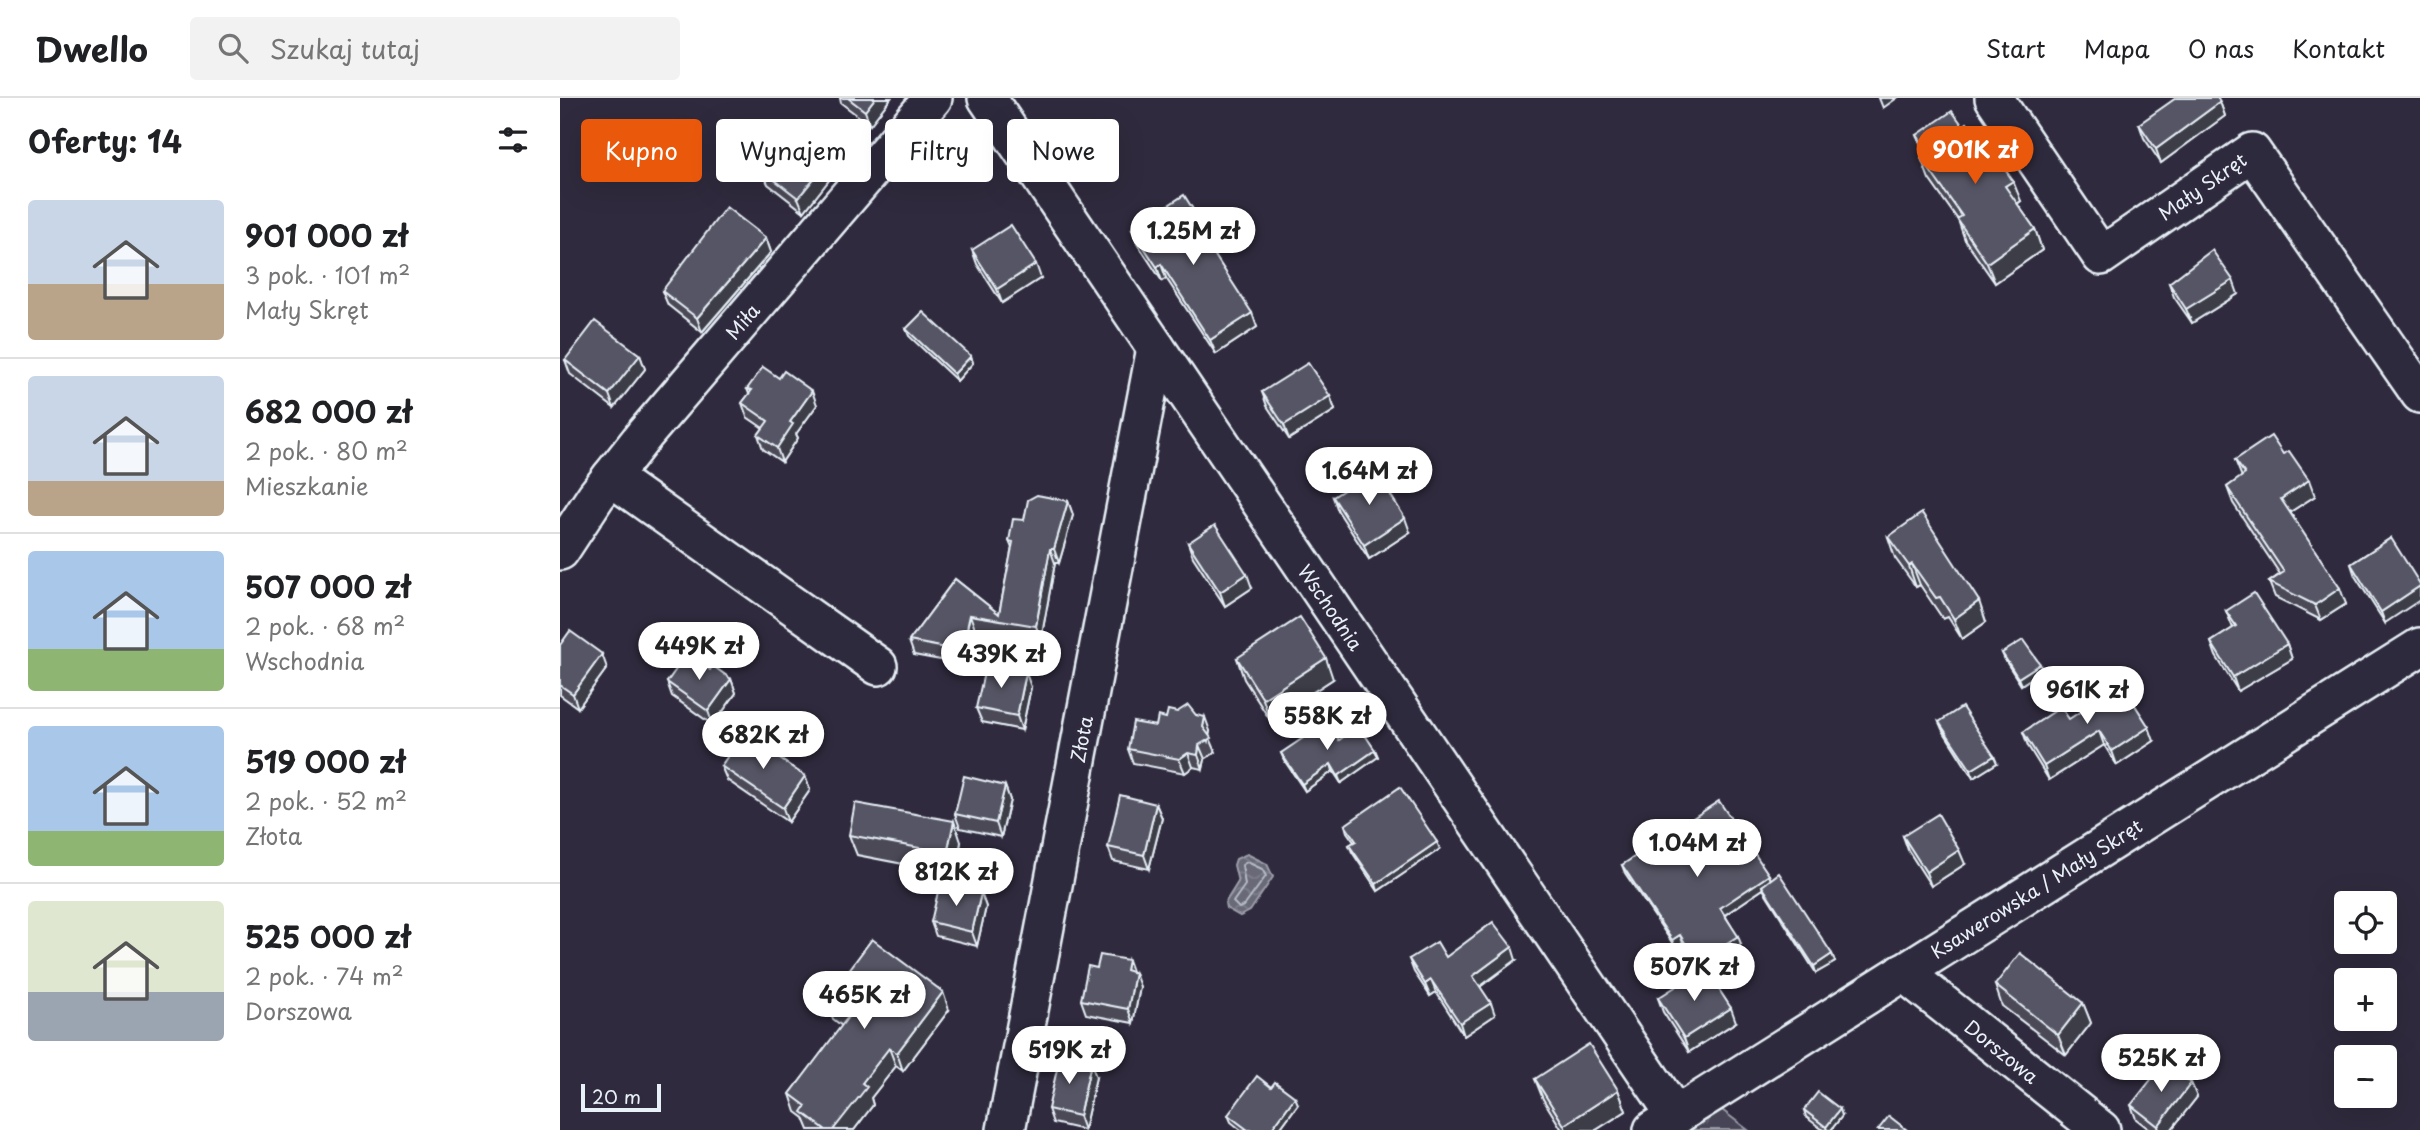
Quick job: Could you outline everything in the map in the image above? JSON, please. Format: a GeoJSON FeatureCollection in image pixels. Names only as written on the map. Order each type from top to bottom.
{"type":"FeatureCollection","features":[{"type":"Feature","properties":{"kind":"street","name":"Miła"},"geometry":{"type":"LineString","coordinates":[[560,551],[611,477],[933,98]]}},
{"type":"Feature","properties":{"kind":"street","name":"Wschodnia"},"geometry":{"type":"LineString","coordinates":[[986,98],[1156,348],[1664,1123]]}},
{"type":"Feature","properties":{"kind":"street","name":"Mały Skręt"},"geometry":{"type":"LineString","coordinates":[[1994,98],[2101,256],[2252,152],[2420,394]]}},
{"type":"Feature","properties":{"kind":"street","name":"Złota"},"geometry":{"type":"LineString","coordinates":[[1006,1130],[1156,348]]}},
{"type":"Feature","properties":{"kind":"street"},"geometry":{"type":"LineString","coordinates":[[611,477],[878,666]]}},
{"type":"Feature","properties":{"kind":"street","name":"Ksawerowska / Mały Skręt"},"geometry":{"type":"LineString","coordinates":[[1664,1123],[2420,647]]}},
{"type":"Feature","properties":{"kind":"street","name":"Dorszowa"},"geometry":{"type":"LineString","coordinates":[[1903,972],[2101,1130]]}},
{"type":"Feature","properties":{"kind":"green space"},"geometry":{"type":"Polygon","coordinates":[[[1722,1110],[1748,1130],[1688,1130],[1722,1110]]]}},
{"type":"Feature","properties":{"kind":"water"},"geometry":{"type":"Polygon","coordinates":[[[1247,854],[1267,864],[1273,877],[1250,911],[1240,916],[1226,908],[1225,903],[1238,882],[1234,865],[1236,859],[1247,854]]]}},
{"type":"Feature","properties":{"kind":"building"},"geometry":{"type":"Polygon","coordinates":[[[848,98],[875,98],[865,111],[848,98]]]}},
{"type":"Feature","properties":{"kind":"building"},"geometry":{"type":"Polygon","coordinates":[[[2176,98],[2218,98],[2220,102],[2156,149],[2139,124],[2176,98]]]}},
{"type":"Feature","properties":{"kind":"building"},"geometry":{"type":"Polygon","coordinates":[[[1952,111],[1963,126],[1967,123],[1986,151],[1990,148],[2013,181],[2005,186],[2035,229],[1987,263],[1957,219],[1962,216],[1921,158],[1929,153],[1917,135],[1952,111]]]}},
{"type":"Feature","properties":{"kind":"building"},"geometry":{"type":"Polygon","coordinates":[[[777,182],[811,182],[798,198],[777,182]]]}},
{"type":"Feature","properties":{"kind":"building"},"geometry":{"type":"Polygon","coordinates":[[[1184,195],[1208,233],[1203,237],[1252,313],[1210,340],[1161,264],[1157,267],[1132,229],[1184,195]]]}},
{"type":"Feature","properties":{"kind":"building"},"geometry":{"type":"Polygon","coordinates":[[[726,207],[766,238],[697,318],[662,291],[726,207]]]}},
{"type":"Feature","properties":{"kind":"building"},"geometry":{"type":"Polygon","coordinates":[[[1011,225],[1036,264],[997,289],[972,250],[1011,225]]]}},
{"type":"Feature","properties":{"kind":"building"},"geometry":{"type":"Polygon","coordinates":[[[2212,250],[2233,280],[2186,309],[2169,283],[2212,250]]]}},
{"type":"Feature","properties":{"kind":"building"},"geometry":{"type":"Polygon","coordinates":[[[923,312],[971,356],[954,374],[906,329],[923,312]]]}},
{"type":"Feature","properties":{"kind":"building"},"geometry":{"type":"Polygon","coordinates":[[[595,321],[640,355],[609,394],[565,360],[595,321]]]}},
{"type":"Feature","properties":{"kind":"building"},"geometry":{"type":"Polygon","coordinates":[[[1308,363],[1330,396],[1284,425],[1262,392],[1308,363]]]}},
{"type":"Feature","properties":{"kind":"building"},"geometry":{"type":"Polygon","coordinates":[[[763,367],[779,378],[784,371],[812,391],[790,422],[793,424],[777,448],[758,435],[768,421],[742,403],[752,390],[747,389],[763,367]]]}},
{"type":"Feature","properties":{"kind":"building"},"geometry":{"type":"Polygon","coordinates":[[[2271,436],[2283,454],[2289,451],[2309,480],[2281,499],[2340,588],[2315,605],[2269,582],[2284,572],[2227,487],[2245,474],[2235,460],[2271,436]]]}},
{"type":"Feature","properties":{"kind":"building"},"geometry":{"type":"Polygon","coordinates":[[[1375,470],[1405,518],[1364,545],[1333,497],[1375,470]]]}},
{"type":"Feature","properties":{"kind":"building"},"geometry":{"type":"Polygon","coordinates":[[[1037,495],[1068,501],[1054,549],[1050,549],[1036,626],[970,615],[962,651],[909,641],[955,579],[999,614],[1013,542],[1009,541],[1013,519],[1024,520],[1028,500],[1037,495]]]}},
{"type":"Feature","properties":{"kind":"building"},"geometry":{"type":"Polygon","coordinates":[[[1922,513],[1979,601],[1954,619],[1940,597],[1936,598],[1912,564],[1909,566],[1888,537],[1922,513]]]}},
{"type":"Feature","properties":{"kind":"building"},"geometry":{"type":"Polygon","coordinates":[[[1215,525],[1247,574],[1220,592],[1188,543],[1215,525]]]}},
{"type":"Feature","properties":{"kind":"building"},"geometry":{"type":"Polygon","coordinates":[[[2391,538],[2420,586],[2381,612],[2351,564],[2391,538]]]}},
{"type":"Feature","properties":{"kind":"building"},"geometry":{"type":"Polygon","coordinates":[[[2254,593],[2287,644],[2233,677],[2211,642],[2236,626],[2226,611],[2254,593]]]}},
{"type":"Feature","properties":{"kind":"building"},"geometry":{"type":"Polygon","coordinates":[[[1300,617],[1326,658],[1263,699],[1237,658],[1300,617]]]}},
{"type":"Feature","properties":{"kind":"building"},"geometry":{"type":"Polygon","coordinates":[[[570,631],[602,654],[573,694],[560,685],[560,645],[570,631]]]}},
{"type":"Feature","properties":{"kind":"building"},"geometry":{"type":"Polygon","coordinates":[[[2023,640],[2040,664],[2018,678],[2002,653],[2023,640]]]}},
{"type":"Feature","properties":{"kind":"building"},"geometry":{"type":"Polygon","coordinates":[[[687,654],[710,670],[713,666],[731,679],[708,711],[667,682],[687,654]]]}},
{"type":"Feature","properties":{"kind":"building"},"geometry":{"type":"Polygon","coordinates":[[[986,664],[1026,673],[1017,716],[976,708],[986,664]]]}},
{"type":"Feature","properties":{"kind":"building"},"geometry":{"type":"Polygon","coordinates":[[[2122,685],[2149,727],[2112,751],[2099,731],[2044,766],[2023,732],[2061,707],[2069,719],[2122,685]]]}},
{"type":"Feature","properties":{"kind":"building"},"geometry":{"type":"Polygon","coordinates":[[[1188,705],[1196,715],[1205,717],[1203,727],[1211,738],[1199,745],[1198,755],[1188,753],[1179,759],[1128,749],[1133,722],[1156,726],[1158,716],[1166,718],[1168,710],[1177,712],[1188,705]]]}},
{"type":"Feature","properties":{"kind":"building"},"geometry":{"type":"Polygon","coordinates":[[[1962,707],[1994,756],[1971,770],[1939,722],[1962,707]]]}},
{"type":"Feature","properties":{"kind":"building"},"geometry":{"type":"Polygon","coordinates":[[[1327,722],[1339,740],[1359,726],[1375,750],[1338,776],[1331,764],[1302,784],[1281,753],[1327,722]]]}},
{"type":"Feature","properties":{"kind":"building"},"geometry":{"type":"Polygon","coordinates":[[[743,734],[805,776],[783,808],[721,766],[743,734]]]}},
{"type":"Feature","properties":{"kind":"building"},"geometry":{"type":"Polygon","coordinates":[[[964,776],[1005,786],[996,823],[955,814],[964,776]]]}},
{"type":"Feature","properties":{"kind":"building"},"geometry":{"type":"Polygon","coordinates":[[[1400,787],[1437,842],[1376,884],[1349,845],[1356,841],[1345,825],[1400,787]]]}},
{"type":"Feature","properties":{"kind":"building"},"geometry":{"type":"Polygon","coordinates":[[[1120,795],[1156,804],[1144,855],[1108,847],[1120,795]]]}},
{"type":"Feature","properties":{"kind":"building"},"geometry":{"type":"Polygon","coordinates":[[[1719,801],[1769,875],[1720,908],[1738,936],[1697,962],[1680,935],[1672,940],[1622,865],[1719,801]]]}},
{"type":"Feature","properties":{"kind":"building"},"geometry":{"type":"Polygon","coordinates":[[[855,803],[954,821],[947,853],[849,835],[855,803]]]}},
{"type":"Feature","properties":{"kind":"building"},"geometry":{"type":"Polygon","coordinates":[[[1938,814],[1959,850],[1926,872],[1903,836],[1938,814]]]}},
{"type":"Feature","properties":{"kind":"building"},"geometry":{"type":"Polygon","coordinates":[[[1779,873],[1832,954],[1814,966],[1762,886],[1779,873]]]}},
{"type":"Feature","properties":{"kind":"building"},"geometry":{"type":"Polygon","coordinates":[[[940,883],[981,893],[972,932],[931,922],[940,883]]]}},
{"type":"Feature","properties":{"kind":"building"},"geometry":{"type":"Polygon","coordinates":[[[1493,922],[1512,947],[1473,976],[1491,1003],[1460,1023],[1431,980],[1425,984],[1409,959],[1437,942],[1446,957],[1493,922]]]}},
{"type":"Feature","properties":{"kind":"building"},"geometry":{"type":"Polygon","coordinates":[[[872,939],[943,992],[897,1053],[889,1048],[862,1083],[867,1087],[833,1130],[826,1130],[802,1112],[806,1106],[790,1094],[848,1017],[826,1001],[872,939]]]}},
{"type":"Feature","properties":{"kind":"building"},"geometry":{"type":"Polygon","coordinates":[[[2020,953],[2083,1003],[2058,1035],[1995,985],[2020,953]]]}},
{"type":"Feature","properties":{"kind":"building"},"geometry":{"type":"Polygon","coordinates":[[[1100,955],[1128,960],[1126,970],[1135,973],[1128,1009],[1081,1000],[1088,966],[1097,968],[1100,955]]]}},
{"type":"Feature","properties":{"kind":"building"},"geometry":{"type":"Polygon","coordinates":[[[1705,968],[1731,1008],[1684,1038],[1658,998],[1705,968]]]}},
{"type":"Feature","properties":{"kind":"building"},"geometry":{"type":"Polygon","coordinates":[[[1589,1044],[1618,1090],[1564,1125],[1535,1079],[1589,1044]]]}},
{"type":"Feature","properties":{"kind":"building"},"geometry":{"type":"Polygon","coordinates":[[[1060,1056],[1091,1063],[1079,1116],[1048,1109],[1060,1056]]]}},
{"type":"Feature","properties":{"kind":"building"},"geometry":{"type":"Polygon","coordinates":[[[2165,1062],[2191,1083],[2158,1126],[2131,1105],[2165,1062]]]}},
{"type":"Feature","properties":{"kind":"building"},"geometry":{"type":"Polygon","coordinates":[[[1257,1076],[1271,1087],[1275,1082],[1295,1097],[1271,1130],[1248,1130],[1228,1115],[1257,1076]]]}},
{"type":"Feature","properties":{"kind":"building"},"geometry":{"type":"Polygon","coordinates":[[[1818,1092],[1840,1109],[1826,1127],[1804,1110],[1818,1092]]]}},
{"type":"Feature","properties":{"kind":"building"},"geometry":{"type":"Polygon","coordinates":[[[1889,1116],[1907,1130],[1878,1130],[1889,1116]]]}}]}
